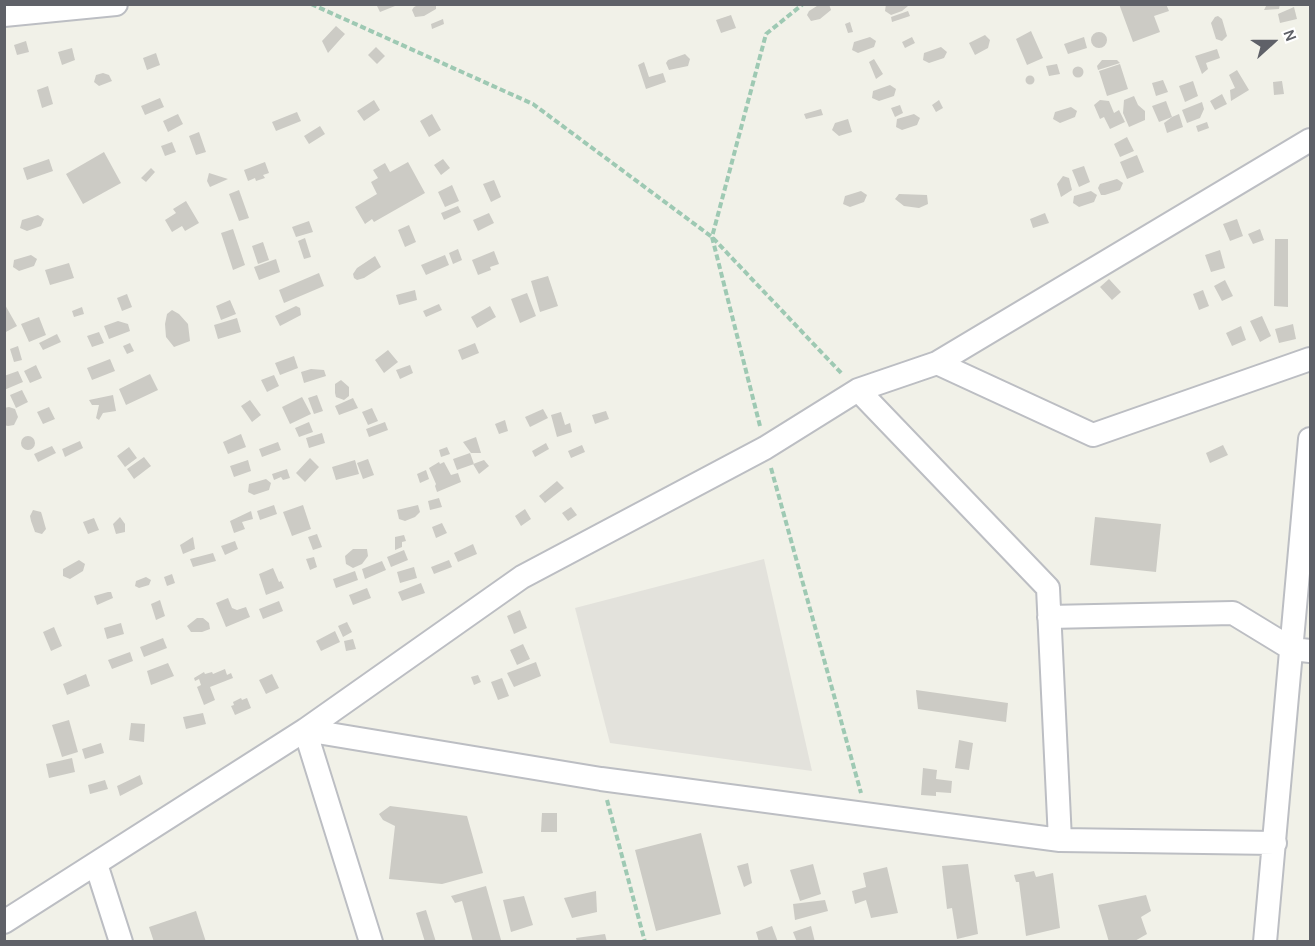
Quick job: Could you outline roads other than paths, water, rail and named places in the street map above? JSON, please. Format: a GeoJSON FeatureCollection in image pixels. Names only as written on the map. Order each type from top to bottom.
{"type":"FeatureCollection","features":[{"type":"Feature","properties":{"kind":"street"},"geometry":{"type":"LineString","coordinates":[[4,15],[116,4]]}},
{"type":"Feature","properties":{"kind":"street"},"geometry":{"type":"LineString","coordinates":[[4,922],[305,730],[522,577],[765,448],[858,390],[937,363],[1311,140]]}},
{"type":"Feature","properties":{"kind":"street"},"geometry":{"type":"LineString","coordinates":[[937,363],[1093,435],[1311,359]]}},
{"type":"Feature","properties":{"kind":"street"},"geometry":{"type":"LineString","coordinates":[[858,390],[1048,588],[1060,840]]}},
{"type":"Feature","properties":{"kind":"street"},"geometry":{"type":"LineString","coordinates":[[1265,942],[1275,843],[1301,650],[1311,439]]}},
{"type":"Feature","properties":{"kind":"street"},"geometry":{"type":"LineString","coordinates":[[1049,617],[1233,613],[1301,650]]}},
{"type":"Feature","properties":{"kind":"street"},"geometry":{"type":"LineString","coordinates":[[305,730],[601,780],[1060,840],[1275,843]]}},
{"type":"Feature","properties":{"kind":"street"},"geometry":{"type":"LineString","coordinates":[[305,730],[371,942]]}},
{"type":"Feature","properties":{"kind":"street"},"geometry":{"type":"LineString","coordinates":[[96,864],[121,942]]}}]}
